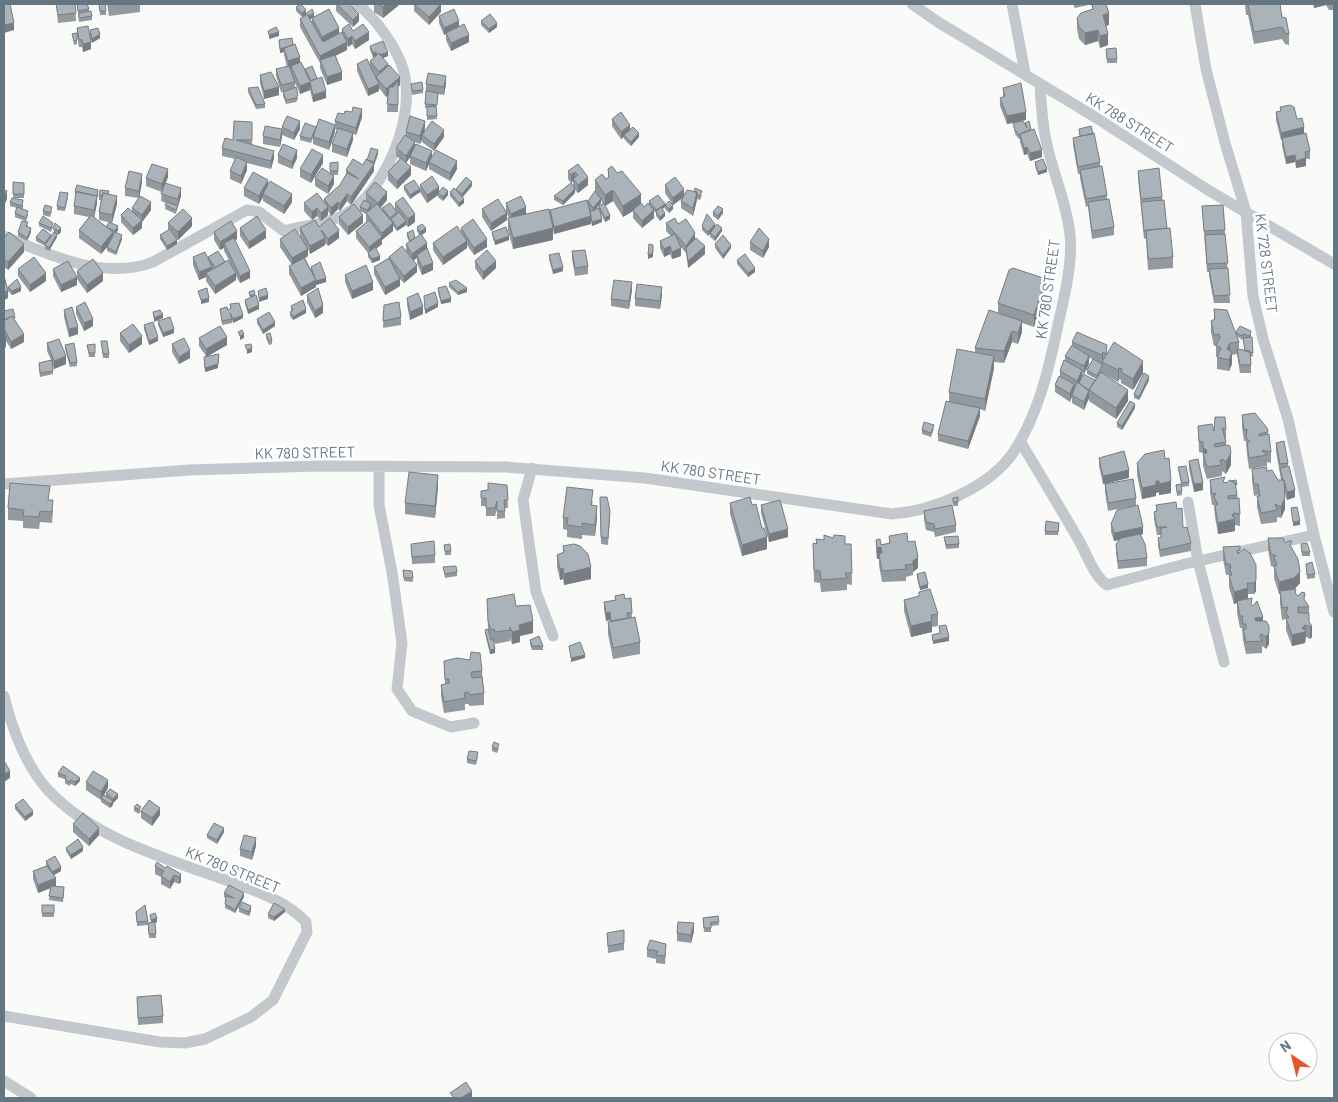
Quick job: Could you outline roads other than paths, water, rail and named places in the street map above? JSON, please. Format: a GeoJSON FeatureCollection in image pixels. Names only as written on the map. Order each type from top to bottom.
{"type":"FeatureCollection","features":[{"type":"Feature","properties":{"kind":"street"},"geometry":{"type":"LineString","coordinates":[[4,236],[51,257],[120,270],[140,267],[153,262],[247,210],[259,212],[284,231],[336,219],[354,209],[379,181],[390,162],[406,110],[404,71],[391,42],[357,4]]}},
{"type":"Feature","properties":{"kind":"street","name":"KK 788 STREET"},"geometry":{"type":"LineString","coordinates":[[912,4],[938,22],[1246,212],[1334,264]]}},
{"type":"Feature","properties":{"kind":"street"},"geometry":{"type":"LineString","coordinates":[[1012,4],[1025,74]]}},
{"type":"Feature","properties":{"kind":"street","name":"KK 728 STREET"},"geometry":{"type":"LineString","coordinates":[[1196,4],[1206,69],[1225,143],[1246,212],[1254,296],[1263,339],[1278,380],[1297,453],[1314,535],[1334,612]]}},
{"type":"Feature","properties":{"kind":"street","name":"KK 780 STREET"},"geometry":{"type":"LineString","coordinates":[[4,484],[189,470],[379,467],[532,468],[645,478],[892,514],[916,512],[969,490],[994,473],[1008,459],[1020,441],[1033,415],[1053,352],[1064,297],[1070,237],[1065,203],[1046,141],[1040,84]]}},
{"type":"Feature","properties":{"kind":"street"},"geometry":{"type":"LineString","coordinates":[[1020,441],[1079,539],[1093,568],[1107,586],[1198,561],[1314,535]]}},
{"type":"Feature","properties":{"kind":"street"},"geometry":{"type":"LineString","coordinates":[[379,467],[379,506],[392,572],[402,643],[397,689],[412,711],[451,727],[474,723]]}},
{"type":"Feature","properties":{"kind":"street"},"geometry":{"type":"LineString","coordinates":[[532,468],[524,500],[525,510],[536,592],[553,636]]}},
{"type":"Feature","properties":{"kind":"street"},"geometry":{"type":"LineString","coordinates":[[1188,502],[1198,561],[1224,662]]}},
{"type":"Feature","properties":{"kind":"street","name":"KK 780 STREET"},"geometry":{"type":"LineString","coordinates":[[4,696],[20,745],[33,768],[47,788],[77,814],[110,834],[248,888],[292,910],[306,922],[307,932],[273,1000],[251,1017],[205,1039],[185,1043],[160,1042],[4,1016]]}},
{"type":"Feature","properties":{"kind":"street"},"geometry":{"type":"LineString","coordinates":[[4,1082],[31,1098]]}}]}
